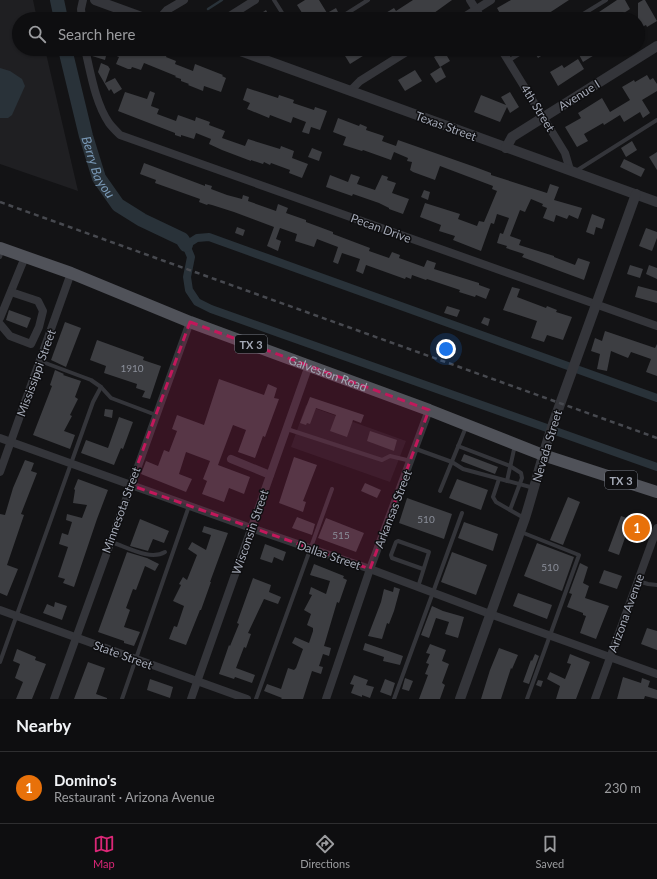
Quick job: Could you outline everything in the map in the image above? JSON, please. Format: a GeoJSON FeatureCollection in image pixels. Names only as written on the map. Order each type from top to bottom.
{"type":"FeatureCollection","features":[{"type":"Feature","properties":{"kind":"main road","name":"Galveston Road"},"geometry":{"type":"LineString","coordinates":[[1,251],[25,257],[71,273],[190,322],[430,410],[543,455],[657,492]]}},
{"type":"Feature","properties":{"kind":"street"},"geometry":{"type":"LineString","coordinates":[[81,12],[83,0]]}},
{"type":"Feature","properties":{"kind":"street"},"geometry":{"type":"LineString","coordinates":[[95,0],[128,12]]}},
{"type":"Feature","properties":{"kind":"street"},"geometry":{"type":"LineString","coordinates":[[165,12],[184,0]]}},
{"type":"Feature","properties":{"kind":"street"},"geometry":{"type":"LineString","coordinates":[[236,12],[255,0]]}},
{"type":"Feature","properties":{"kind":"street"},"geometry":{"type":"LineString","coordinates":[[470,0],[476,10]]}},
{"type":"Feature","properties":{"kind":"street"},"geometry":{"type":"LineString","coordinates":[[472,12],[491,0]]}},
{"type":"Feature","properties":{"kind":"street","name":"Avenue I"},"geometry":{"type":"LineString","coordinates":[[645,54],[657,46]]}},
{"type":"Feature","properties":{"kind":"street","name":"Pecan Drive"},"geometry":{"type":"LineString","coordinates":[[87,56],[94,88],[109,123],[120,135],[657,326]]}},
{"type":"Feature","properties":{"kind":"street","name":"Texas Street"},"geometry":{"type":"LineString","coordinates":[[254,56],[506,148],[636,194],[655,199]]}},
{"type":"Feature","properties":{"kind":"street"},"geometry":{"type":"LineString","coordinates":[[350,91],[360,81],[400,56]]}},
{"type":"Feature","properties":{"kind":"street","name":"4th Street"},"geometry":{"type":"LineString","coordinates":[[505,56],[544,117],[565,153],[573,171]]}},
{"type":"Feature","properties":{"kind":"street","name":"Avenue I"},"geometry":{"type":"LineString","coordinates":[[506,148],[512,137],[641,56]]}},
{"type":"Feature","properties":{"kind":"street","name":"Nevada Street"},"geometry":{"type":"LineString","coordinates":[[460,699],[525,518],[535,488],[548,438],[636,194]]}},
{"type":"Feature","properties":{"kind":"street"},"geometry":{"type":"LineString","coordinates":[[0,318],[25,257]]}},
{"type":"Feature","properties":{"kind":"street","name":"Mississippi Street"},"geometry":{"type":"LineString","coordinates":[[0,472],[71,273]]}},
{"type":"Feature","properties":{"kind":"street"},"geometry":{"type":"LineString","coordinates":[[11,292],[38,301],[43,310],[56,317]]}},
{"type":"Feature","properties":{"kind":"street"},"geometry":{"type":"LineString","coordinates":[[0,324],[10,336],[31,344],[39,327],[43,310]]}},
{"type":"Feature","properties":{"kind":"street","name":"Minnesota Street"},"geometry":{"type":"LineString","coordinates":[[54,699],[190,322]]}},
{"type":"Feature","properties":{"kind":"street","name":"Wisconsin Street"},"geometry":{"type":"LineString","coordinates":[[191,699],[309,365]]}},
{"type":"Feature","properties":{"kind":"street","name":"Arkansas Street"},"geometry":{"type":"LineString","coordinates":[[326,699],[370,569],[430,410]]}},
{"type":"Feature","properties":{"kind":"street","name":"Dallas Street"},"geometry":{"type":"LineString","coordinates":[[0,438],[370,569],[657,674]]}},
{"type":"Feature","properties":{"kind":"street"},"geometry":{"type":"LineString","coordinates":[[231,459],[270,475]]}},
{"type":"Feature","properties":{"kind":"street","name":"Arizona Avenue"},"geometry":{"type":"LineString","coordinates":[[595,699],[657,528]]}},
{"type":"Feature","properties":{"kind":"street","name":"State Street"},"geometry":{"type":"LineString","coordinates":[[0,610],[247,699]]}},
{"type":"Feature","properties":{"kind":"lane"},"geometry":{"type":"LineString","coordinates":[[274,0],[282,12]]}},
{"type":"Feature","properties":{"kind":"lane"},"geometry":{"type":"LineString","coordinates":[[349,12],[368,0]]}},
{"type":"Feature","properties":{"kind":"lane"},"geometry":{"type":"LineString","coordinates":[[586,12],[606,0]]}},
{"type":"Feature","properties":{"kind":"lane"},"geometry":{"type":"LineString","coordinates":[[508,61],[516,56]]}},
{"type":"Feature","properties":{"kind":"lane"},"geometry":{"type":"LineString","coordinates":[[573,171],[657,120]]}},
{"type":"Feature","properties":{"kind":"lane"},"geometry":{"type":"LineString","coordinates":[[40,361],[91,380],[111,398],[156,415]]}},
{"type":"Feature","properties":{"kind":"lane"},"geometry":{"type":"LineString","coordinates":[[0,662],[93,402],[101,388]]}},
{"type":"Feature","properties":{"kind":"lane"},"geometry":{"type":"LineString","coordinates":[[440,491],[467,425]]}},
{"type":"Feature","properties":{"kind":"lane"},"geometry":{"type":"LineString","coordinates":[[286,428],[382,460],[390,456],[411,461]]}},
{"type":"Feature","properties":{"kind":"lane"},"geometry":{"type":"LineString","coordinates":[[507,481],[516,444]]}},
{"type":"Feature","properties":{"kind":"lane"},"geometry":{"type":"LineString","coordinates":[[458,446],[510,466],[521,473],[522,478],[520,485],[510,510]]}},
{"type":"Feature","properties":{"kind":"lane"},"geometry":{"type":"LineString","coordinates":[[416,449],[452,462],[463,469],[535,488]]}},
{"type":"Feature","properties":{"kind":"lane"},"geometry":{"type":"LineString","coordinates":[[499,479],[493,497],[496,502],[525,518]]}},
{"type":"Feature","properties":{"kind":"lane"},"geometry":{"type":"LineString","coordinates":[[256,699],[332,489]]}},
{"type":"Feature","properties":{"kind":"lane"},"geometry":{"type":"LineString","coordinates":[[122,699],[189,506]]}},
{"type":"Feature","properties":{"kind":"lane"},"geometry":{"type":"LineString","coordinates":[[394,699],[462,513]]}},
{"type":"Feature","properties":{"kind":"lane"},"geometry":{"type":"LineString","coordinates":[[520,531],[579,555],[527,699]]}},
{"type":"Feature","properties":{"kind":"lane"},"geometry":{"type":"LineString","coordinates":[[110,541],[149,555],[160,555],[165,552]]}},
{"type":"Feature","properties":{"kind":"lane"},"geometry":{"type":"LineString","coordinates":[[418,587],[428,552],[398,541],[396,542],[391,555],[392,558],[423,569]]}},
{"type":"Feature","properties":{"kind":"lane"},"geometry":{"type":"LineString","coordinates":[[638,581],[657,585]]}},
{"type":"Feature","properties":{"kind":"highlighted area"},"geometry":{"type":"Polygon","coordinates":[[[190,322],[429,410],[370,569],[130,485],[190,322]]]}},
{"type":"Feature","properties":{"kind":"shaded area"},"geometry":{"type":"Polygon","coordinates":[[[0,0],[33,0],[36,12],[12,12],[12,56],[47,56],[78,191],[0,164],[0,0]]]}},
{"type":"Feature","properties":{"kind":"shaded area"},"geometry":{"type":"Polygon","coordinates":[[[0,68],[10,71],[22,79],[25,86],[12,115],[8,118],[0,118],[0,68]]]}},
{"type":"Feature","properties":{"kind":"shaded area"},"geometry":{"type":"Polygon","coordinates":[[[306,405],[406,441],[390,482],[291,447],[306,405]]]}},
{"type":"Feature","properties":{"kind":"building"},"geometry":{"type":"Polygon","coordinates":[[[305,0],[319,0],[326,12],[302,12],[297,5],[305,0]]]}},
{"type":"Feature","properties":{"kind":"building"},"geometry":{"type":"Polygon","coordinates":[[[413,0],[452,0],[435,12],[387,12],[394,8],[396,11],[413,0]]]}},
{"type":"Feature","properties":{"kind":"building"},"geometry":{"type":"Polygon","coordinates":[[[511,0],[569,0],[551,12],[499,12],[497,8],[511,0]]]}},
{"type":"Feature","properties":{"kind":"building"},"geometry":{"type":"Polygon","coordinates":[[[617,0],[625,0],[630,9],[626,12],[599,12],[617,0]]]}},
{"type":"Feature","properties":{"kind":"building"},"geometry":{"type":"Polygon","coordinates":[[[645,0],[657,21],[647,27],[645,26],[645,12],[638,12],[638,3],[645,0]]]}},
{"type":"Feature","properties":{"kind":"building"},"geometry":{"type":"Polygon","coordinates":[[[336,8],[338,12],[329,12],[336,8]]]}},
{"type":"Feature","properties":{"kind":"building"},"geometry":{"type":"Polygon","coordinates":[[[92,56],[106,56],[105,60],[92,56]]]}},
{"type":"Feature","properties":{"kind":"building"},"geometry":{"type":"Polygon","coordinates":[[[117,56],[166,56],[176,61],[175,64],[193,71],[195,64],[223,75],[222,76],[226,78],[221,92],[204,86],[203,91],[188,85],[189,84],[181,81],[181,79],[175,77],[176,76],[144,63],[141,70],[132,67],[131,69],[128,69],[116,64],[119,57],[117,56]]]}},
{"type":"Feature","properties":{"kind":"building"},"geometry":{"type":"Polygon","coordinates":[[[345,56],[363,56],[350,64],[345,56]]]}},
{"type":"Feature","properties":{"kind":"building"},"geometry":{"type":"Polygon","coordinates":[[[447,56],[450,61],[440,67],[434,57],[447,56]]]}},
{"type":"Feature","properties":{"kind":"building"},"geometry":{"type":"Polygon","coordinates":[[[580,56],[593,56],[583,62],[580,56]]]}},
{"type":"Feature","properties":{"kind":"building"},"geometry":{"type":"Polygon","coordinates":[[[578,59],[584,69],[558,86],[550,72],[562,65],[564,68],[578,59]]]}},
{"type":"Feature","properties":{"kind":"building"},"geometry":{"type":"Polygon","coordinates":[[[101,63],[108,66],[110,69],[105,83],[115,78],[122,89],[114,94],[111,89],[109,91],[98,72],[101,63]]]}},
{"type":"Feature","properties":{"kind":"building"},"geometry":{"type":"Polygon","coordinates":[[[441,67],[446,77],[436,83],[430,74],[441,67]]]}},
{"type":"Feature","properties":{"kind":"building"},"geometry":{"type":"Polygon","coordinates":[[[415,70],[422,81],[405,91],[398,80],[415,70]]]}},
{"type":"Feature","properties":{"kind":"building"},"geometry":{"type":"Polygon","coordinates":[[[647,75],[650,80],[653,78],[657,84],[657,91],[642,100],[650,113],[643,118],[640,112],[624,122],[620,115],[604,125],[603,123],[584,134],[588,141],[577,147],[565,127],[581,118],[578,113],[602,98],[610,112],[630,100],[622,87],[647,75]]]}},
{"type":"Feature","properties":{"kind":"building"},"geometry":{"type":"Polygon","coordinates":[[[247,88],[278,98],[279,95],[294,100],[293,103],[314,110],[315,107],[327,111],[320,130],[311,127],[309,134],[302,132],[306,122],[293,117],[291,123],[270,115],[269,118],[247,109],[250,103],[243,100],[247,88]]]}},
{"type":"Feature","properties":{"kind":"building"},"geometry":{"type":"Polygon","coordinates":[[[150,91],[155,93],[151,106],[159,109],[157,114],[176,121],[178,115],[195,121],[196,117],[210,122],[209,125],[225,131],[222,138],[245,146],[248,139],[280,149],[281,146],[294,151],[292,158],[308,164],[302,178],[289,173],[290,170],[271,163],[270,165],[264,162],[263,164],[251,161],[222,150],[209,144],[211,139],[196,133],[194,139],[181,135],[181,137],[175,135],[175,133],[118,111],[125,92],[147,99],[150,91]]]}},
{"type":"Feature","properties":{"kind":"building"},"geometry":{"type":"Polygon","coordinates":[[[510,92],[519,107],[510,113],[507,107],[500,122],[474,112],[481,95],[506,105],[501,97],[510,92]]]}},
{"type":"Feature","properties":{"kind":"building"},"geometry":{"type":"Polygon","coordinates":[[[338,118],[359,126],[360,124],[367,127],[366,130],[384,136],[382,141],[396,146],[398,140],[491,173],[491,175],[547,193],[550,184],[559,187],[554,200],[582,208],[578,219],[569,215],[567,219],[556,215],[554,222],[543,218],[547,208],[542,206],[543,204],[531,199],[525,212],[520,210],[510,236],[521,240],[519,245],[554,256],[575,265],[578,258],[590,262],[584,280],[522,257],[524,254],[506,248],[507,246],[497,243],[500,233],[503,234],[509,218],[497,214],[494,224],[491,223],[481,251],[453,240],[455,236],[439,231],[441,225],[420,217],[425,203],[460,214],[458,219],[477,226],[479,221],[484,222],[497,191],[492,189],[493,186],[440,166],[435,180],[413,172],[410,170],[412,162],[407,161],[408,158],[394,152],[391,160],[343,145],[346,137],[333,132],[338,118]]]}},
{"type":"Feature","properties":{"kind":"building"},"geometry":{"type":"Polygon","coordinates":[[[632,141],[637,150],[626,157],[621,148],[632,141]]]}},
{"type":"Feature","properties":{"kind":"building"},"geometry":{"type":"Polygon","coordinates":[[[312,148],[322,152],[319,161],[308,157],[312,148]]]}},
{"type":"Feature","properties":{"kind":"building"},"geometry":{"type":"Polygon","coordinates":[[[657,152],[657,170],[649,157],[657,152]]]}},
{"type":"Feature","properties":{"kind":"building"},"geometry":{"type":"Polygon","coordinates":[[[624,159],[645,169],[641,177],[620,167],[624,159]]]}},
{"type":"Feature","properties":{"kind":"building"},"geometry":{"type":"Polygon","coordinates":[[[144,163],[205,186],[205,184],[212,186],[211,189],[227,195],[242,199],[243,195],[249,197],[248,201],[276,211],[278,204],[288,208],[286,213],[333,232],[333,234],[370,248],[369,251],[389,258],[392,252],[400,255],[399,258],[424,267],[427,260],[436,263],[434,269],[479,283],[479,285],[490,289],[486,299],[476,295],[475,297],[459,292],[460,290],[427,279],[426,280],[412,275],[411,279],[406,277],[405,279],[366,265],[363,274],[356,271],[360,259],[342,253],[338,264],[333,262],[338,247],[317,239],[314,247],[295,241],[297,234],[280,228],[276,239],[281,241],[278,251],[267,246],[274,227],[234,212],[212,205],[207,205],[199,202],[200,199],[155,183],[156,180],[140,174],[144,163]]]}},
{"type":"Feature","properties":{"kind":"building"},"geometry":{"type":"Polygon","coordinates":[[[351,174],[360,177],[357,184],[375,190],[382,175],[388,177],[387,180],[396,183],[392,193],[409,199],[403,214],[389,209],[379,203],[326,187],[330,175],[348,182],[351,174]]]}},
{"type":"Feature","properties":{"kind":"building"},"geometry":{"type":"Polygon","coordinates":[[[424,190],[430,192],[428,200],[421,197],[424,190]]]}},
{"type":"Feature","properties":{"kind":"building"},"geometry":{"type":"Polygon","coordinates":[[[592,214],[605,219],[602,229],[596,227],[594,235],[586,232],[592,214]]]}},
{"type":"Feature","properties":{"kind":"building"},"geometry":{"type":"Polygon","coordinates":[[[237,227],[245,230],[243,236],[235,233],[237,227]]]}},
{"type":"Feature","properties":{"kind":"building"},"geometry":{"type":"Polygon","coordinates":[[[646,228],[657,232],[657,238],[652,251],[639,246],[646,228]]]}},
{"type":"Feature","properties":{"kind":"building"},"geometry":{"type":"Polygon","coordinates":[[[630,265],[643,269],[640,278],[627,274],[630,265]]]}},
{"type":"Feature","properties":{"kind":"building"},"geometry":{"type":"Polygon","coordinates":[[[649,265],[657,268],[657,279],[646,274],[649,265]]]}},
{"type":"Feature","properties":{"kind":"building"},"geometry":{"type":"Polygon","coordinates":[[[638,286],[657,291],[657,303],[635,297],[638,286]]]}},
{"type":"Feature","properties":{"kind":"building"},"geometry":{"type":"Polygon","coordinates":[[[512,287],[520,289],[517,297],[546,308],[547,306],[557,310],[556,312],[572,317],[563,340],[547,335],[544,342],[531,338],[537,321],[503,310],[512,287]]]}},
{"type":"Feature","properties":{"kind":"building"},"geometry":{"type":"Polygon","coordinates":[[[447,306],[460,310],[457,317],[444,313],[447,306]]]}},
{"type":"Feature","properties":{"kind":"building"},"geometry":{"type":"Polygon","coordinates":[[[9,310],[31,318],[27,328],[6,320],[9,310]]]}},
{"type":"Feature","properties":{"kind":"building"},"geometry":{"type":"Polygon","coordinates":[[[484,317],[490,319],[488,326],[481,323],[484,317]]]}},
{"type":"Feature","properties":{"kind":"building"},"geometry":{"type":"Polygon","coordinates":[[[65,322],[81,328],[66,367],[51,360],[65,322]]]}},
{"type":"Feature","properties":{"kind":"building"},"geometry":{"type":"Polygon","coordinates":[[[605,331],[655,348],[657,344],[657,376],[646,372],[651,359],[631,352],[628,358],[611,351],[607,371],[597,369],[600,354],[591,351],[595,338],[602,341],[605,331]]]}},
{"type":"Feature","properties":{"kind":"building"},"geometry":{"type":"Polygon","coordinates":[[[97,340],[144,357],[143,360],[161,366],[150,399],[142,397],[145,391],[136,388],[137,384],[104,373],[106,366],[90,360],[97,340]]]}},
{"type":"Feature","properties":{"kind":"building"},"geometry":{"type":"Polygon","coordinates":[[[55,370],[64,374],[63,375],[81,381],[75,397],[78,399],[70,415],[72,416],[64,431],[75,435],[70,449],[33,435],[52,386],[50,385],[55,370]]]}},
{"type":"Feature","properties":{"kind":"building"},"geometry":{"type":"Polygon","coordinates":[[[219,379],[264,395],[268,384],[277,388],[274,398],[279,399],[265,437],[263,436],[255,458],[238,452],[246,430],[233,425],[218,465],[250,477],[244,494],[229,488],[224,502],[202,494],[207,481],[203,479],[210,461],[186,452],[179,474],[192,479],[186,492],[141,474],[146,461],[158,466],[164,450],[169,452],[177,431],[172,429],[177,415],[204,425],[219,379]]]}},
{"type":"Feature","properties":{"kind":"building"},"geometry":{"type":"Polygon","coordinates":[[[310,397],[364,415],[361,423],[353,420],[347,437],[330,431],[336,415],[316,408],[310,424],[307,423],[306,425],[300,423],[310,397]]]}},
{"type":"Feature","properties":{"kind":"building"},"geometry":{"type":"Polygon","coordinates":[[[105,409],[113,410],[112,418],[104,416],[105,409]]]}},
{"type":"Feature","properties":{"kind":"building"},"geometry":{"type":"Polygon","coordinates":[[[119,417],[133,422],[123,449],[121,448],[114,465],[81,453],[86,440],[108,448],[119,417]]]}},
{"type":"Feature","properties":{"kind":"building"},"geometry":{"type":"Polygon","coordinates":[[[370,431],[397,440],[394,451],[367,441],[370,431]]]}},
{"type":"Feature","properties":{"kind":"building"},"geometry":{"type":"Polygon","coordinates":[[[464,454],[498,467],[495,474],[461,461],[464,454]]]}},
{"type":"Feature","properties":{"kind":"building"},"geometry":{"type":"Polygon","coordinates":[[[294,457],[317,465],[303,501],[306,502],[303,512],[279,503],[294,457]]]}},
{"type":"Feature","properties":{"kind":"building"},"geometry":{"type":"Polygon","coordinates":[[[25,460],[34,463],[31,471],[37,473],[21,514],[24,515],[7,565],[18,569],[7,596],[0,593],[0,514],[5,515],[13,488],[25,460]]]}},
{"type":"Feature","properties":{"kind":"building"},"geometry":{"type":"Polygon","coordinates":[[[78,479],[108,490],[74,587],[63,583],[65,579],[58,577],[68,547],[59,544],[62,533],[68,535],[72,522],[66,520],[67,514],[82,518],[87,505],[73,503],[74,489],[78,479]]]}},
{"type":"Feature","properties":{"kind":"building"},"geometry":{"type":"Polygon","coordinates":[[[457,479],[488,490],[481,510],[449,498],[457,479]]]}},
{"type":"Feature","properties":{"kind":"building"},"geometry":{"type":"Polygon","coordinates":[[[365,483],[381,490],[377,498],[361,491],[365,483]]]}},
{"type":"Feature","properties":{"kind":"building"},"geometry":{"type":"Polygon","coordinates":[[[568,497],[580,502],[563,545],[550,540],[568,497]]]}},
{"type":"Feature","properties":{"kind":"building"},"geometry":{"type":"Polygon","coordinates":[[[407,498],[452,514],[444,539],[399,523],[407,498]]]}},
{"type":"Feature","properties":{"kind":"building"},"geometry":{"type":"Polygon","coordinates":[[[638,514],[646,517],[638,539],[626,535],[619,555],[608,551],[621,516],[635,521],[638,514]]]}},
{"type":"Feature","properties":{"kind":"building"},"geometry":{"type":"Polygon","coordinates":[[[297,517],[315,524],[312,535],[292,528],[297,517]]]}},
{"type":"Feature","properties":{"kind":"building"},"geometry":{"type":"Polygon","coordinates":[[[326,518],[364,533],[356,552],[318,538],[326,518]]]}},
{"type":"Feature","properties":{"kind":"building"},"geometry":{"type":"Polygon","coordinates":[[[140,519],[169,531],[164,543],[153,539],[148,551],[130,546],[140,519]]]}},
{"type":"Feature","properties":{"kind":"building"},"geometry":{"type":"Polygon","coordinates":[[[464,522],[498,534],[493,551],[458,538],[464,522]]]}},
{"type":"Feature","properties":{"kind":"building"},"geometry":{"type":"Polygon","coordinates":[[[204,526],[228,533],[201,610],[186,645],[169,639],[174,626],[177,627],[184,606],[173,601],[181,585],[179,584],[183,577],[187,580],[197,555],[188,549],[192,542],[206,550],[211,535],[202,532],[204,526]]]}},
{"type":"Feature","properties":{"kind":"building"},"geometry":{"type":"Polygon","coordinates":[[[537,543],[574,557],[562,591],[524,576],[537,543]]]}},
{"type":"Feature","properties":{"kind":"building"},"geometry":{"type":"Polygon","coordinates":[[[265,544],[286,552],[283,561],[274,557],[272,563],[260,559],[265,544]]]}},
{"type":"Feature","properties":{"kind":"building"},"geometry":{"type":"Polygon","coordinates":[[[127,552],[147,558],[159,564],[155,571],[145,566],[136,590],[133,589],[126,608],[130,610],[124,627],[140,632],[134,646],[98,632],[127,552]]]}},
{"type":"Feature","properties":{"kind":"building"},"geometry":{"type":"Polygon","coordinates":[[[452,552],[487,565],[476,595],[441,582],[452,552]]]}},
{"type":"Feature","properties":{"kind":"building"},"geometry":{"type":"Polygon","coordinates":[[[580,563],[588,567],[583,583],[589,586],[585,598],[609,606],[596,639],[580,633],[586,616],[583,615],[583,613],[567,607],[572,594],[569,593],[580,563]]]}},
{"type":"Feature","properties":{"kind":"building"},"geometry":{"type":"Polygon","coordinates":[[[314,564],[344,576],[343,578],[347,580],[339,603],[337,602],[324,646],[331,648],[329,656],[323,654],[319,666],[323,667],[321,674],[312,671],[303,699],[281,699],[282,698],[264,691],[267,684],[281,689],[288,668],[294,670],[296,668],[303,649],[292,643],[295,637],[309,643],[313,631],[313,628],[307,625],[311,614],[304,610],[312,595],[309,594],[311,587],[326,594],[330,581],[310,575],[314,564]]]}},
{"type":"Feature","properties":{"kind":"building"},"geometry":{"type":"Polygon","coordinates":[[[604,570],[622,576],[617,589],[599,583],[604,570]]]}},
{"type":"Feature","properties":{"kind":"building"},"geometry":{"type":"Polygon","coordinates":[[[253,578],[271,585],[269,592],[281,597],[278,604],[264,599],[248,633],[251,634],[236,668],[255,675],[252,683],[235,677],[234,679],[219,674],[229,645],[230,646],[239,624],[237,623],[253,578]]]}},
{"type":"Feature","properties":{"kind":"building"},"geometry":{"type":"Polygon","coordinates":[[[394,587],[400,589],[394,611],[389,624],[387,623],[382,639],[368,636],[381,602],[384,589],[393,592],[394,587]]]}},
{"type":"Feature","properties":{"kind":"building"},"geometry":{"type":"Polygon","coordinates":[[[518,593],[552,605],[547,619],[513,606],[518,593]]]}},
{"type":"Feature","properties":{"kind":"building"},"geometry":{"type":"Polygon","coordinates":[[[55,602],[67,606],[62,620],[43,613],[47,604],[54,607],[55,602]]]}},
{"type":"Feature","properties":{"kind":"building"},"geometry":{"type":"Polygon","coordinates":[[[432,606],[464,617],[458,638],[445,634],[449,622],[436,618],[429,638],[421,635],[432,606]]]}},
{"type":"Feature","properties":{"kind":"building"},"geometry":{"type":"Polygon","coordinates":[[[647,628],[657,631],[657,650],[641,644],[647,628]]]}},
{"type":"Feature","properties":{"kind":"building"},"geometry":{"type":"Polygon","coordinates":[[[365,643],[403,656],[400,665],[383,661],[384,657],[363,650],[365,643]]]}},
{"type":"Feature","properties":{"kind":"building"},"geometry":{"type":"Polygon","coordinates":[[[430,644],[446,650],[442,661],[449,664],[442,683],[445,685],[440,699],[419,699],[428,675],[425,674],[429,664],[426,663],[430,654],[426,653],[430,644]]]}},
{"type":"Feature","properties":{"kind":"building"},"geometry":{"type":"Polygon","coordinates":[[[499,648],[518,655],[512,669],[511,668],[501,699],[481,699],[490,670],[499,648]]]}},
{"type":"Feature","properties":{"kind":"building"},"geometry":{"type":"Polygon","coordinates":[[[17,649],[36,657],[35,660],[46,664],[32,699],[16,699],[23,682],[15,678],[20,664],[13,661],[17,649]]]}},
{"type":"Feature","properties":{"kind":"building"},"geometry":{"type":"Polygon","coordinates":[[[535,654],[539,656],[529,684],[523,682],[531,660],[532,661],[535,654]]]}},
{"type":"Feature","properties":{"kind":"building"},"geometry":{"type":"Polygon","coordinates":[[[570,654],[590,662],[576,699],[556,699],[560,686],[547,679],[550,672],[565,679],[571,664],[567,663],[570,654]]]}},
{"type":"Feature","properties":{"kind":"building"},"geometry":{"type":"Polygon","coordinates":[[[88,662],[105,668],[96,694],[107,699],[74,699],[88,662]]]}},
{"type":"Feature","properties":{"kind":"building"},"geometry":{"type":"Polygon","coordinates":[[[354,675],[368,680],[366,685],[374,687],[370,698],[351,693],[354,685],[350,684],[354,675]]]}},
{"type":"Feature","properties":{"kind":"building"},"geometry":{"type":"Polygon","coordinates":[[[623,677],[641,683],[642,678],[650,681],[648,687],[657,690],[657,699],[645,696],[644,699],[617,699],[623,677]]]}},
{"type":"Feature","properties":{"kind":"building"},"geometry":{"type":"Polygon","coordinates":[[[405,678],[413,681],[409,691],[402,689],[405,678]]]}},
{"type":"Feature","properties":{"kind":"building"},"geometry":{"type":"Polygon","coordinates":[[[150,679],[173,687],[170,698],[147,690],[150,679]]]}},
{"type":"Feature","properties":{"kind":"building"},"geometry":{"type":"Polygon","coordinates":[[[385,679],[395,683],[391,696],[380,692],[385,679]]]}},
{"type":"Feature","properties":{"kind":"building"},"geometry":{"type":"Polygon","coordinates":[[[538,680],[543,681],[541,687],[536,685],[538,680]]]}},
{"type":"Feature","properties":{"kind":"waterway","name":"Berry Bayou"},"geometry":{"type":"LineString","coordinates":[[57,0],[60,12]]}},
{"type":"Feature","properties":{"kind":"waterway"},"geometry":{"type":"LineString","coordinates":[[208,9],[222,0]]}},
{"type":"Feature","properties":{"kind":"waterway","name":"Berry Bayou"},"geometry":{"type":"LineString","coordinates":[[67,56],[86,136],[99,178],[118,205],[142,220],[182,239],[186,245]]}},
{"type":"Feature","properties":{"kind":"waterway"},"geometry":{"type":"LineString","coordinates":[[657,398],[209,237],[197,238],[186,245],[191,257],[187,277],[189,290],[197,302],[211,309],[657,467]]}},
{"type":"Feature","properties":{"kind":"railway"},"geometry":{"type":"LineString","coordinates":[[0,202],[657,438]]}},
{"type":"Feature","properties":{"kind":"place","name":"Domino's"},"geometry":{"type":"Point","coordinates":[637,528]}}]}
